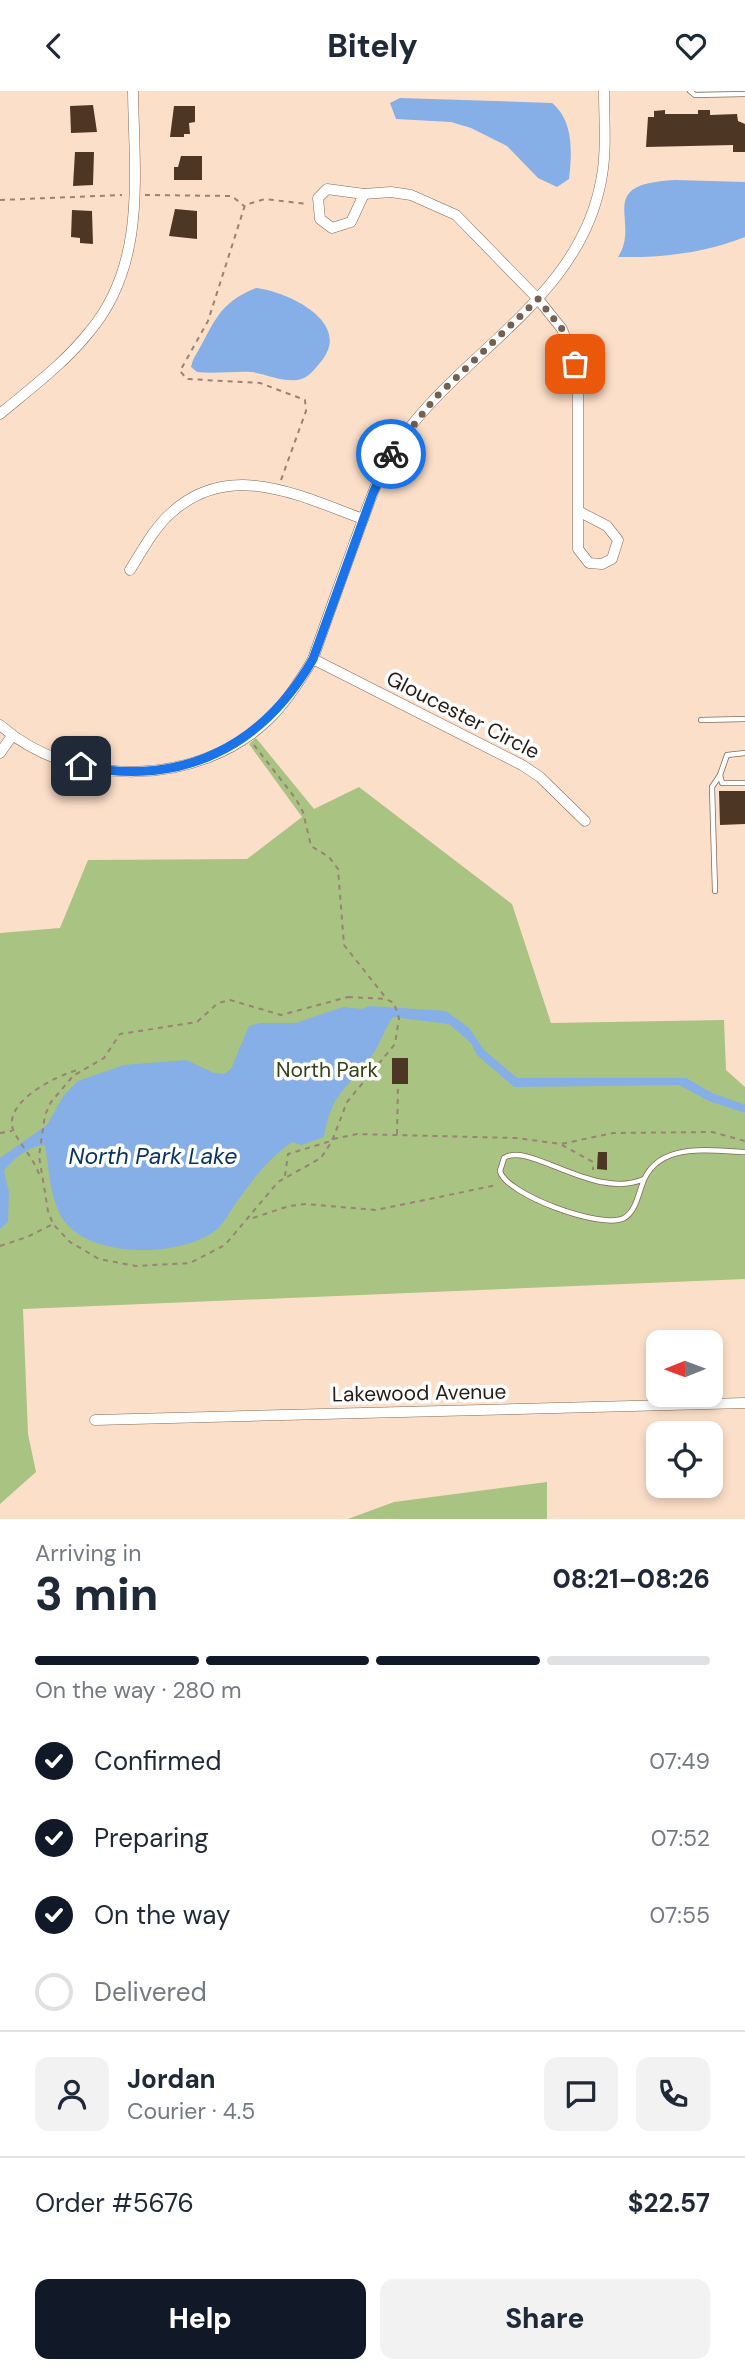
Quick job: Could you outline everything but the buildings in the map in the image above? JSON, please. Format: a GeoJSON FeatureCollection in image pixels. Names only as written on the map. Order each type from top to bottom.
{"type":"FeatureCollection","features":[{"type":"Feature","properties":{"kind":"street"},"geometry":{"type":"LineString","coordinates":[[0,414],[74,350],[105,312],[117,290],[134,222],[132,91]]}},
{"type":"Feature","properties":{"kind":"street"},"geometry":{"type":"LineString","coordinates":[[0,725],[12,736],[57,759],[106,771],[155,771],[202,759],[248,736],[285,701],[313,659],[385,465],[414,422],[435,398],[538,299],[569,262],[589,225],[603,168],[604,91]]}},
{"type":"Feature","properties":{"kind":"street"},"geometry":{"type":"LineString","coordinates":[[363,194],[355,217],[338,228],[332,228],[320,219],[316,205],[318,198],[327,189],[363,194],[391,192],[411,195],[456,215],[538,299],[562,329],[575,364],[580,512],[578,549],[589,563],[602,564],[612,559],[618,540],[614,531],[580,512]]}},
{"type":"Feature","properties":{"kind":"street"},"geometry":{"type":"LineString","coordinates":[[130,570],[158,527],[186,501],[212,490],[239,484],[278,488],[363,519]]}},
{"type":"Feature","properties":{"kind":"street","name":"Gloucester Circle"},"geometry":{"type":"LineString","coordinates":[[313,659],[522,765],[540,777],[585,821]]}},
{"type":"Feature","properties":{"kind":"street"},"geometry":{"type":"LineString","coordinates":[[0,753],[12,736]]}},
{"type":"Feature","properties":{"kind":"street","name":"Lakewood Avenue"},"geometry":{"type":"LineString","coordinates":[[95,1420],[745,1403]]}},
{"type":"Feature","properties":{"kind":"lane"},"geometry":{"type":"LineString","coordinates":[[690,91],[695,96],[745,94]]}},
{"type":"Feature","properties":{"kind":"lane"},"geometry":{"type":"LineString","coordinates":[[701,720],[745,719]]}},
{"type":"Feature","properties":{"kind":"lane"},"geometry":{"type":"LineString","coordinates":[[715,891],[712,787],[720,775],[727,755],[745,753]]}},
{"type":"Feature","properties":{"kind":"lane"},"geometry":{"type":"LineString","coordinates":[[720,775],[722,783],[745,783]]}},
{"type":"Feature","properties":{"kind":"lane"},"geometry":{"type":"LineString","coordinates":[[645,1178],[620,1185],[593,1181],[520,1154],[509,1155],[501,1164],[500,1171],[505,1182],[538,1200],[593,1220],[607,1221],[627,1216],[636,1202],[645,1178],[659,1161],[682,1151],[745,1152]]}},
{"type":"Feature","properties":{"kind":"path"},"geometry":{"type":"LineString","coordinates":[[278,488],[306,411],[305,400],[260,383],[187,379],[180,371],[208,321],[245,205],[265,199],[316,205]]}},
{"type":"Feature","properties":{"kind":"path"},"geometry":{"type":"LineString","coordinates":[[248,736],[296,799],[303,812],[311,846],[329,857],[338,869],[344,945],[386,999],[398,1008],[395,1044],[347,1102],[332,1140],[321,1158],[285,1177],[270,1190],[250,1219],[225,1245],[204,1259],[154,1266],[128,1265],[99,1259],[70,1242],[53,1224],[33,1159],[13,1131],[13,1115],[20,1103],[52,1078],[104,1058],[120,1034],[197,1022],[225,1001],[234,1000],[269,1014],[281,1015],[348,997],[386,999]]}},
{"type":"Feature","properties":{"kind":"path"},"geometry":{"type":"LineString","coordinates":[[41,1178],[39,1146],[43,1123],[51,1102],[81,1069]]}},
{"type":"Feature","properties":{"kind":"path"},"geometry":{"type":"LineString","coordinates":[[397,1135],[398,1084]]}},
{"type":"Feature","properties":{"kind":"path"},"geometry":{"type":"LineString","coordinates":[[0,1133],[13,1131]]}},
{"type":"Feature","properties":{"kind":"path"},"geometry":{"type":"LineString","coordinates":[[285,1177],[289,1165],[288,1154],[358,1133],[516,1138],[561,1144],[613,1133],[712,1132],[745,1141]]}},
{"type":"Feature","properties":{"kind":"path"},"geometry":{"type":"LineString","coordinates":[[561,1144],[593,1162],[593,1181]]}},
{"type":"Feature","properties":{"kind":"path"},"geometry":{"type":"LineString","coordinates":[[250,1219],[289,1206],[306,1204],[376,1210],[476,1192],[505,1182]]}},
{"type":"Feature","properties":{"kind":"path"},"geometry":{"type":"LineString","coordinates":[[0,1246],[53,1224]]}},
{"type":"Feature","properties":{"kind":"green space","name":"North Park"},"geometry":{"type":"Polygon","coordinates":[[[256,738],[314,809],[359,787],[512,904],[551,1023],[724,1020],[726,1070],[745,1087],[745,1279],[23,1309],[28,1434],[36,1472],[0,1504],[0,933],[60,928],[88,860],[247,859],[302,817],[249,744],[256,738]]]}},
{"type":"Feature","properties":{"kind":"green space"},"geometry":{"type":"Polygon","coordinates":[[[547,1482],[547,1519],[348,1519],[394,1502],[547,1482]]]}},
{"type":"Feature","properties":{"kind":"water"},"geometry":{"type":"Polygon","coordinates":[[[400,98],[552,103],[559,110],[568,128],[571,148],[569,179],[557,187],[538,178],[507,146],[471,128],[451,122],[396,119],[390,103],[400,98]]]}},
{"type":"Feature","properties":{"kind":"water"},"geometry":{"type":"Polygon","coordinates":[[[675,180],[745,182],[745,237],[683,253],[618,257],[624,244],[624,207],[627,197],[634,189],[650,183],[675,180]]]}},
{"type":"Feature","properties":{"kind":"water"},"geometry":{"type":"Polygon","coordinates":[[[256,288],[269,290],[298,302],[322,321],[329,332],[329,345],[323,359],[310,374],[298,380],[285,380],[251,372],[197,372],[191,367],[193,360],[217,317],[232,301],[256,288]]]}},
{"type":"Feature","properties":{"kind":"water","name":"North Park Lake"},"geometry":{"type":"Polygon","coordinates":[[[370,1006],[446,1011],[469,1028],[484,1050],[517,1078],[686,1078],[712,1093],[745,1105],[745,1113],[709,1101],[679,1085],[514,1087],[477,1055],[471,1043],[449,1024],[393,1017],[371,1057],[341,1092],[331,1110],[324,1137],[301,1145],[292,1142],[284,1148],[256,1176],[219,1227],[201,1239],[161,1249],[139,1250],[96,1243],[78,1234],[65,1222],[56,1205],[45,1145],[22,1153],[4,1171],[9,1192],[8,1222],[0,1229],[0,1158],[47,1125],[64,1095],[78,1081],[124,1065],[186,1060],[214,1073],[224,1074],[231,1069],[249,1026],[260,1023],[296,1023],[343,1007],[362,1009],[370,1006]]]}},
{"type":"Feature","properties":{"kind":"way so far"},"geometry":{"type":"LineString","coordinates":[[391,454],[435,398],[538,299],[562,329],[575,364]]}},
{"type":"Feature","properties":{"kind":"route"},"geometry":{"type":"LineString","coordinates":[[81,766],[130,772],[179,766],[224,749],[248,736],[267,721],[285,701],[313,659],[373,493],[391,454]]}}]}
